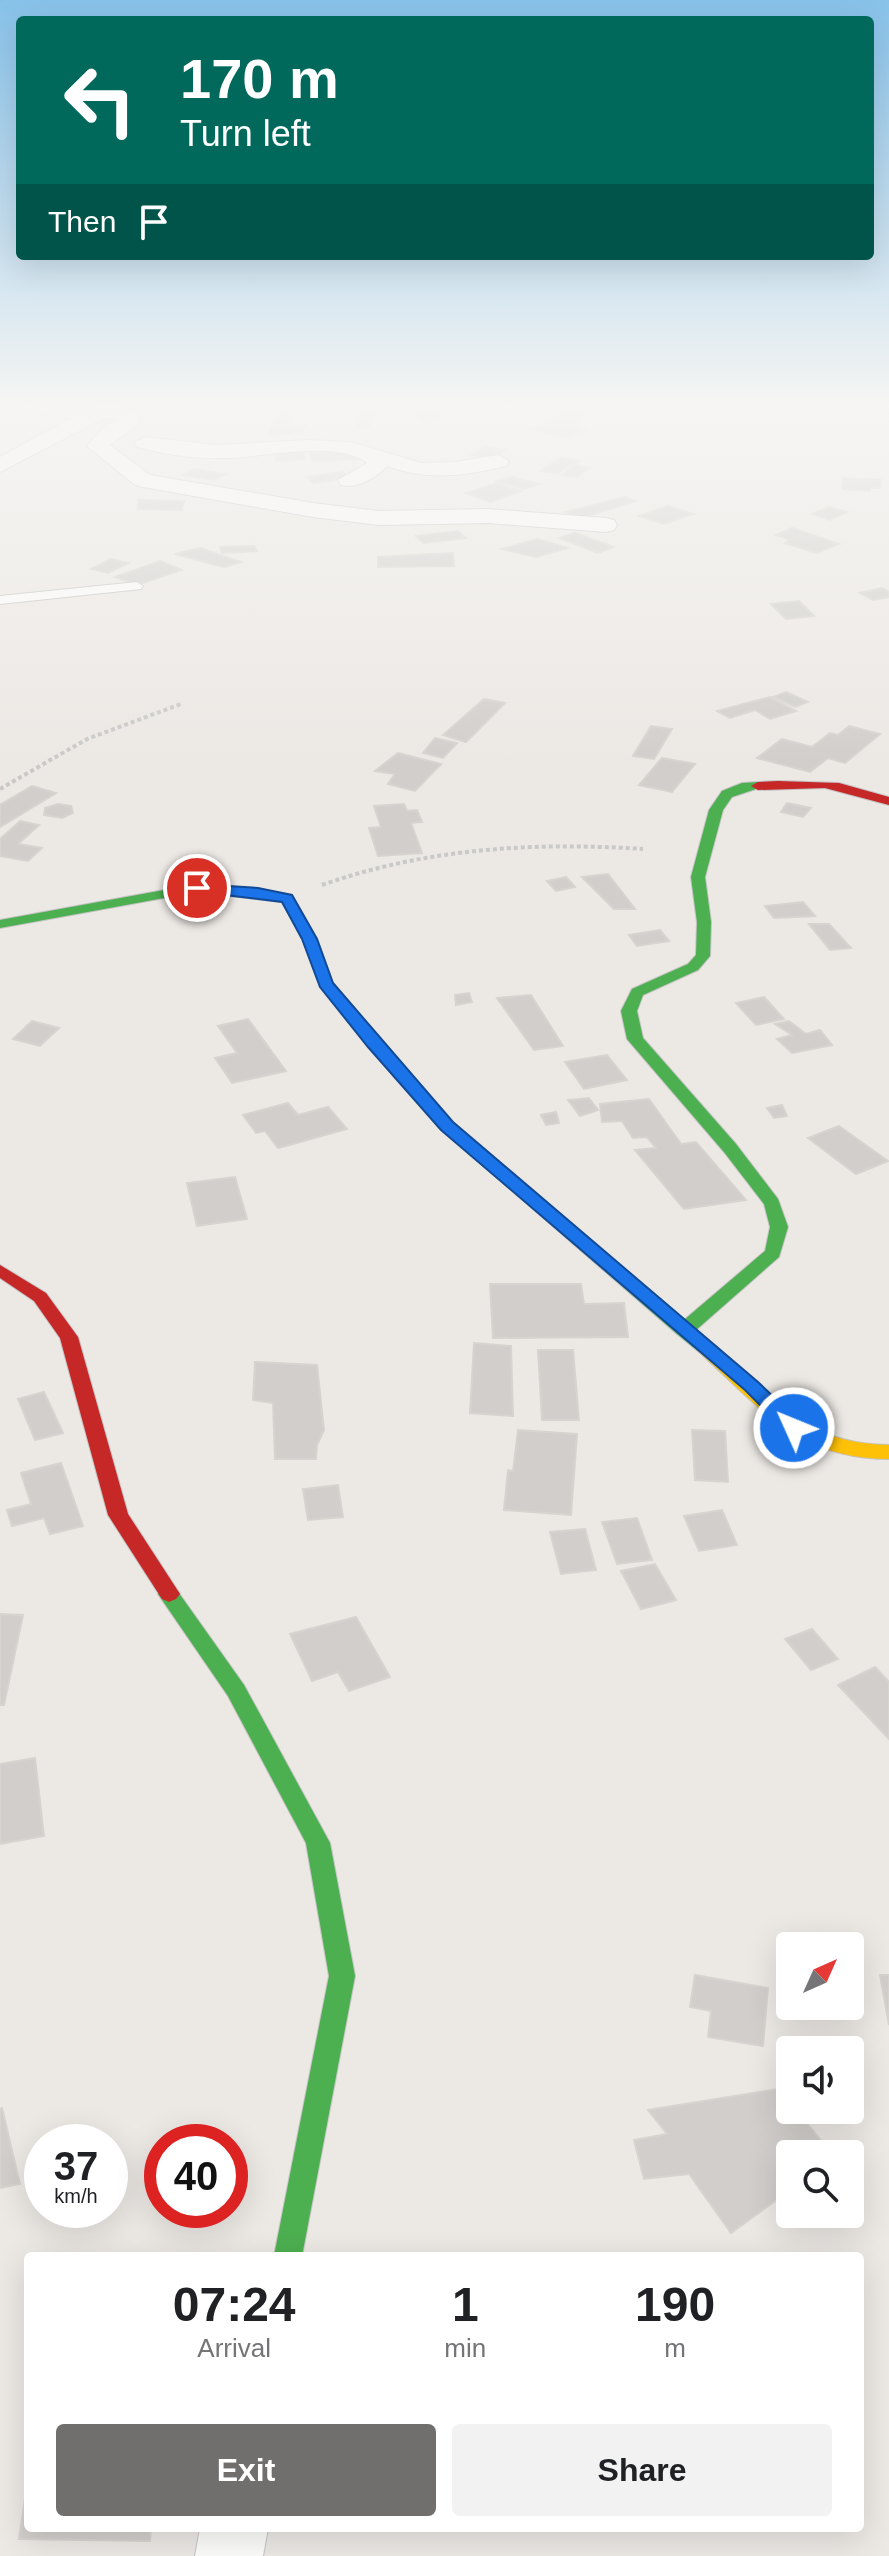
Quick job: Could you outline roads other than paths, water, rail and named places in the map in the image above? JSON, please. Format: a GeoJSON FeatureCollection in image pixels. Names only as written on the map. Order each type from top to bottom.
{"type":"FeatureCollection","features":[{"type":"Feature","properties":{"kind":"street"},"geometry":{"type":"LineString","coordinates":[[684,1330],[773,1253],[779,1227],[772,1203],[730,1148],[635,1039],[629,1011],[637,992],[693,967],[703,956],[704,922],[698,877],[716,810],[727,794],[742,787],[807,782],[847,786],[889,801]]}},
{"type":"Feature","properties":{"kind":"street"},"geometry":{"type":"LineString","coordinates":[[0,924],[197,888],[287,898],[310,939],[326,984],[447,1126],[751,1386],[794,1428],[824,1447],[865,1455],[889,1452]]}},
{"type":"Feature","properties":{"kind":"street"},"geometry":{"type":"LineString","coordinates":[[0,1270],[40,1297],[69,1337],[118,1515],[186,1621],[236,1691],[318,1843],[342,1976],[289,2252]]}},
{"type":"Feature","properties":{"kind":"street"},"geometry":{"type":"LineString","coordinates":[[229,2556],[233,2532]]}},
{"type":"Feature","properties":{"kind":"lane"},"geometry":{"type":"LineString","coordinates":[[0,600],[137,586]]}}]}
